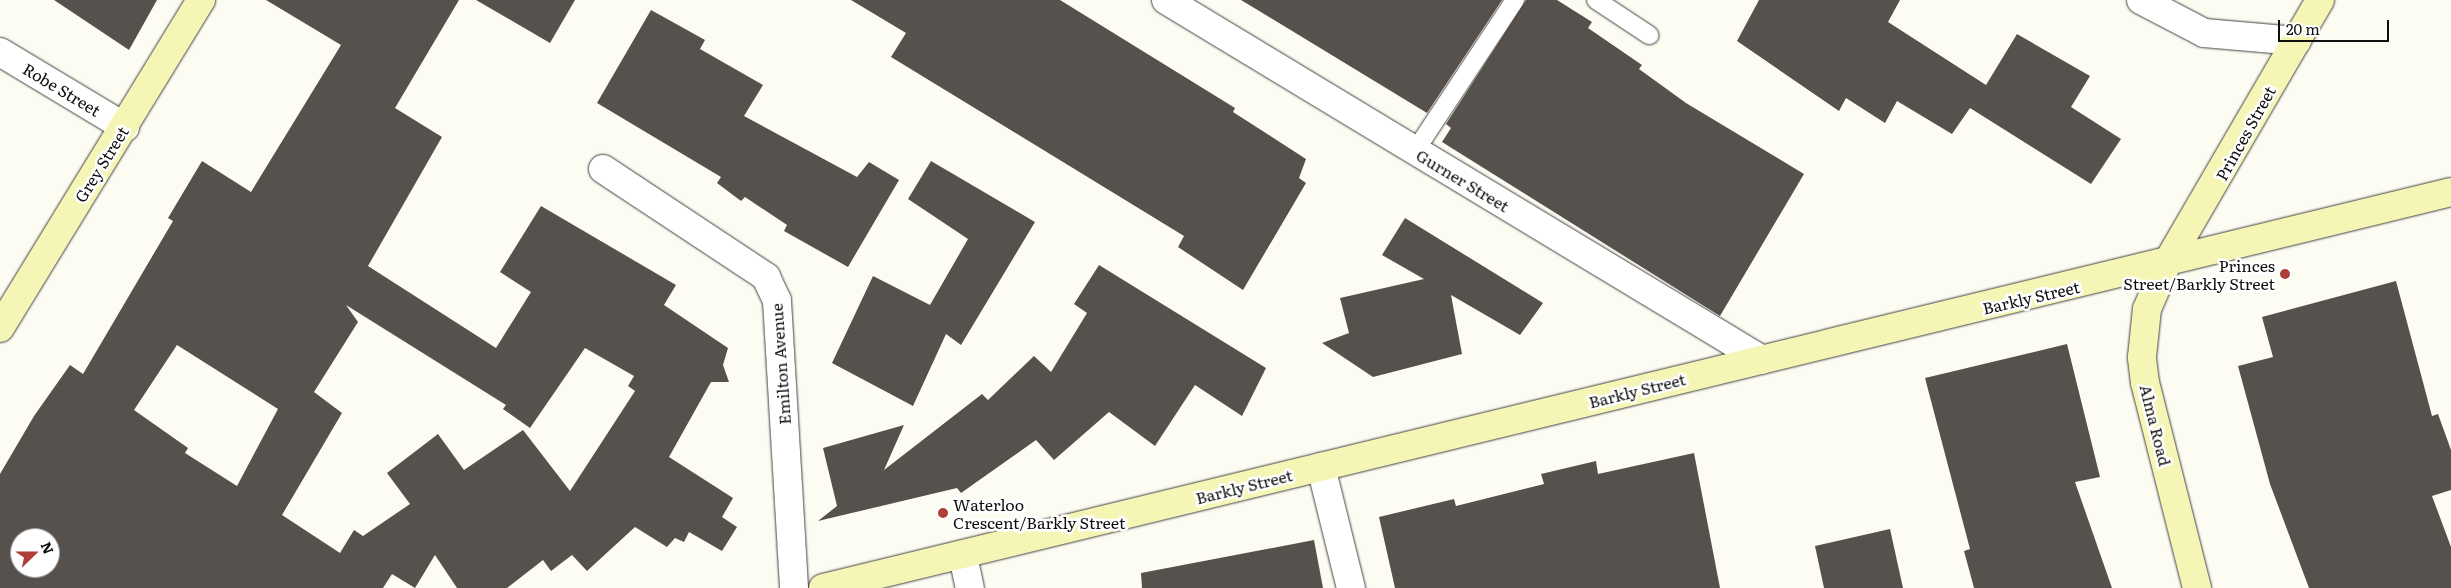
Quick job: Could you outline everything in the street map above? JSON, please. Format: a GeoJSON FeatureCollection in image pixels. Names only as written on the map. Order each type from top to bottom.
{"type":"FeatureCollection","features":[{"type":"Feature","properties":{"kind":"main road","name":"Grey Street"},"geometry":{"type":"LineString","coordinates":[[0,328],[201,0]]}},
{"type":"Feature","properties":{"kind":"main road","name":"Princes Street"},"geometry":{"type":"LineString","coordinates":[[2166,264],[2320,0]]}},
{"type":"Feature","properties":{"kind":"main road","name":"Barkly Street"},"geometry":{"type":"LineString","coordinates":[[823,588],[963,556],[1321,467],[2166,264],[2451,192]]}},
{"type":"Feature","properties":{"kind":"main road","name":"Alma Road"},"geometry":{"type":"LineString","coordinates":[[2166,264],[2148,309],[2142,357],[2197,588]]}},
{"type":"Feature","properties":{"kind":"street","name":"Gurner Street"},"geometry":{"type":"LineString","coordinates":[[1166,0],[1762,360]]}},
{"type":"Feature","properties":{"kind":"street"},"geometry":{"type":"LineString","coordinates":[[2147,4],[2204,33],[2297,41]]}},
{"type":"Feature","properties":{"kind":"street","name":"Robe Street"},"geometry":{"type":"LineString","coordinates":[[0,52],[124,127]]}},
{"type":"Feature","properties":{"kind":"street","name":"Emilton Avenue"},"geometry":{"type":"LineString","coordinates":[[603,169],[766,277],[777,301],[794,588]]}},
{"type":"Feature","properties":{"kind":"street"},"geometry":{"type":"LineString","coordinates":[[1321,467],[1351,588]]}},
{"type":"Feature","properties":{"kind":"street"},"geometry":{"type":"LineString","coordinates":[[963,556],[970,588]]}},
{"type":"Feature","properties":{"kind":"lane"},"geometry":{"type":"LineString","coordinates":[[1415,151],[1515,0]]}},
{"type":"Feature","properties":{"kind":"lane"},"geometry":{"type":"LineString","coordinates":[[1596,0],[1649,35]]}},
{"type":"Feature","properties":{"kind":"building"},"geometry":{"type":"Polygon","coordinates":[[[54,0],[157,0],[129,50],[54,0]]]}},
{"type":"Feature","properties":{"kind":"building"},"geometry":{"type":"Polygon","coordinates":[[[266,0],[459,0],[395,108],[442,137],[368,266],[496,348],[531,292],[500,272],[541,206],[676,285],[664,305],[728,348],[723,365],[729,382],[711,382],[669,457],[733,498],[722,517],[737,527],[722,551],[689,532],[684,542],[675,538],[667,547],[635,527],[587,571],[572,555],[551,571],[543,560],[507,588],[457,588],[435,555],[415,588],[392,574],[383,588],[0,588],[0,474],[34,416],[70,365],[83,374],[173,221],[168,218],[202,161],[251,192],[341,45],[266,0]],[[346,305],[358,322],[314,392],[342,413],[282,515],[340,553],[354,530],[363,536],[410,504],[387,473],[438,434],[464,470],[523,430],[570,491],[635,391],[628,386],[634,376],[585,348],[530,428],[503,409],[506,405],[346,305]],[[177,345],[134,410],[188,448],[185,453],[237,486],[278,409],[177,345]]]}},
{"type":"Feature","properties":{"kind":"building"},"geometry":{"type":"Polygon","coordinates":[[[476,0],[575,0],[550,43],[476,0]]]}},
{"type":"Feature","properties":{"kind":"building"},"geometry":{"type":"Polygon","coordinates":[[[851,0],[1060,0],[1235,108],[1233,112],[1306,159],[1299,178],[1306,183],[1243,290],[1178,247],[1184,236],[891,57],[906,33],[851,0]]]}},
{"type":"Feature","properties":{"kind":"building"},"geometry":{"type":"Polygon","coordinates":[[[1241,0],[1502,0],[1427,113],[1241,0]]]}},
{"type":"Feature","properties":{"kind":"building"},"geometry":{"type":"Polygon","coordinates":[[[1526,0],[1557,0],[1592,22],[1588,28],[1642,65],[1639,69],[1686,103],[1804,174],[1720,316],[1442,142],[1451,128],[1446,124],[1526,0]]]}},
{"type":"Feature","properties":{"kind":"building"},"geometry":{"type":"Polygon","coordinates":[[[1759,0],[1900,0],[1888,22],[1986,85],[2017,34],[2090,76],[2071,107],[2121,139],[2091,184],[1970,108],[1952,134],[1897,101],[1885,123],[1846,98],[1839,111],[1737,41],[1759,0]]]}},
{"type":"Feature","properties":{"kind":"building"},"geometry":{"type":"Polygon","coordinates":[[[651,10],[705,40],[700,49],[763,85],[744,116],[857,177],[869,162],[899,180],[848,267],[784,231],[787,225],[745,197],[741,201],[717,183],[721,177],[597,103],[651,10]]]}},
{"type":"Feature","properties":{"kind":"building"},"geometry":{"type":"Polygon","coordinates":[[[931,161],[1035,222],[961,345],[946,334],[913,406],[832,363],[873,276],[930,305],[968,239],[908,199],[931,161]]]}},
{"type":"Feature","properties":{"kind":"building"},"geometry":{"type":"Polygon","coordinates":[[[1405,218],[1543,303],[1520,335],[1451,295],[1462,354],[1373,377],[1322,343],[1349,333],[1340,298],[1424,279],[1382,255],[1405,218]]]}},
{"type":"Feature","properties":{"kind":"building"},"geometry":{"type":"Polygon","coordinates":[[[1099,265],[1266,368],[1242,416],[1195,385],[1155,446],[1109,412],[1054,460],[1036,440],[961,493],[957,488],[818,521],[837,506],[823,448],[904,425],[884,470],[982,394],[988,400],[1034,356],[1051,372],[1087,313],[1074,304],[1099,265]]]}},
{"type":"Feature","properties":{"kind":"building"},"geometry":{"type":"Polygon","coordinates":[[[2396,281],[2432,416],[2438,414],[2451,450],[2451,490],[2432,496],[2451,547],[2451,588],[2309,588],[2270,484],[2238,366],[2273,357],[2262,317],[2396,281]]]}},
{"type":"Feature","properties":{"kind":"building"},"geometry":{"type":"Polygon","coordinates":[[[2067,344],[2100,477],[2075,482],[2112,588],[1974,588],[1964,551],[1970,549],[1925,378],[2067,344]]]}},
{"type":"Feature","properties":{"kind":"building"},"geometry":{"type":"Polygon","coordinates":[[[1694,453],[1720,588],[1395,588],[1379,517],[1454,499],[1456,506],[1544,484],[1541,474],[1596,461],[1598,474],[1694,453]]]}},
{"type":"Feature","properties":{"kind":"building"},"geometry":{"type":"Polygon","coordinates":[[[1890,529],[1903,588],[1824,588],[1815,546],[1890,529]]]}},
{"type":"Feature","properties":{"kind":"building"},"geometry":{"type":"Polygon","coordinates":[[[1314,540],[1323,588],[1142,588],[1141,573],[1314,540]]]}},
{"type":"Feature","properties":{"kind":"place","name":"Princes Street/Barkly Street"},"geometry":{"type":"Point","coordinates":[2285,274]}},
{"type":"Feature","properties":{"kind":"place","name":"Waterloo Crescent/Barkly Street"},"geometry":{"type":"Point","coordinates":[943,513]}}]}
